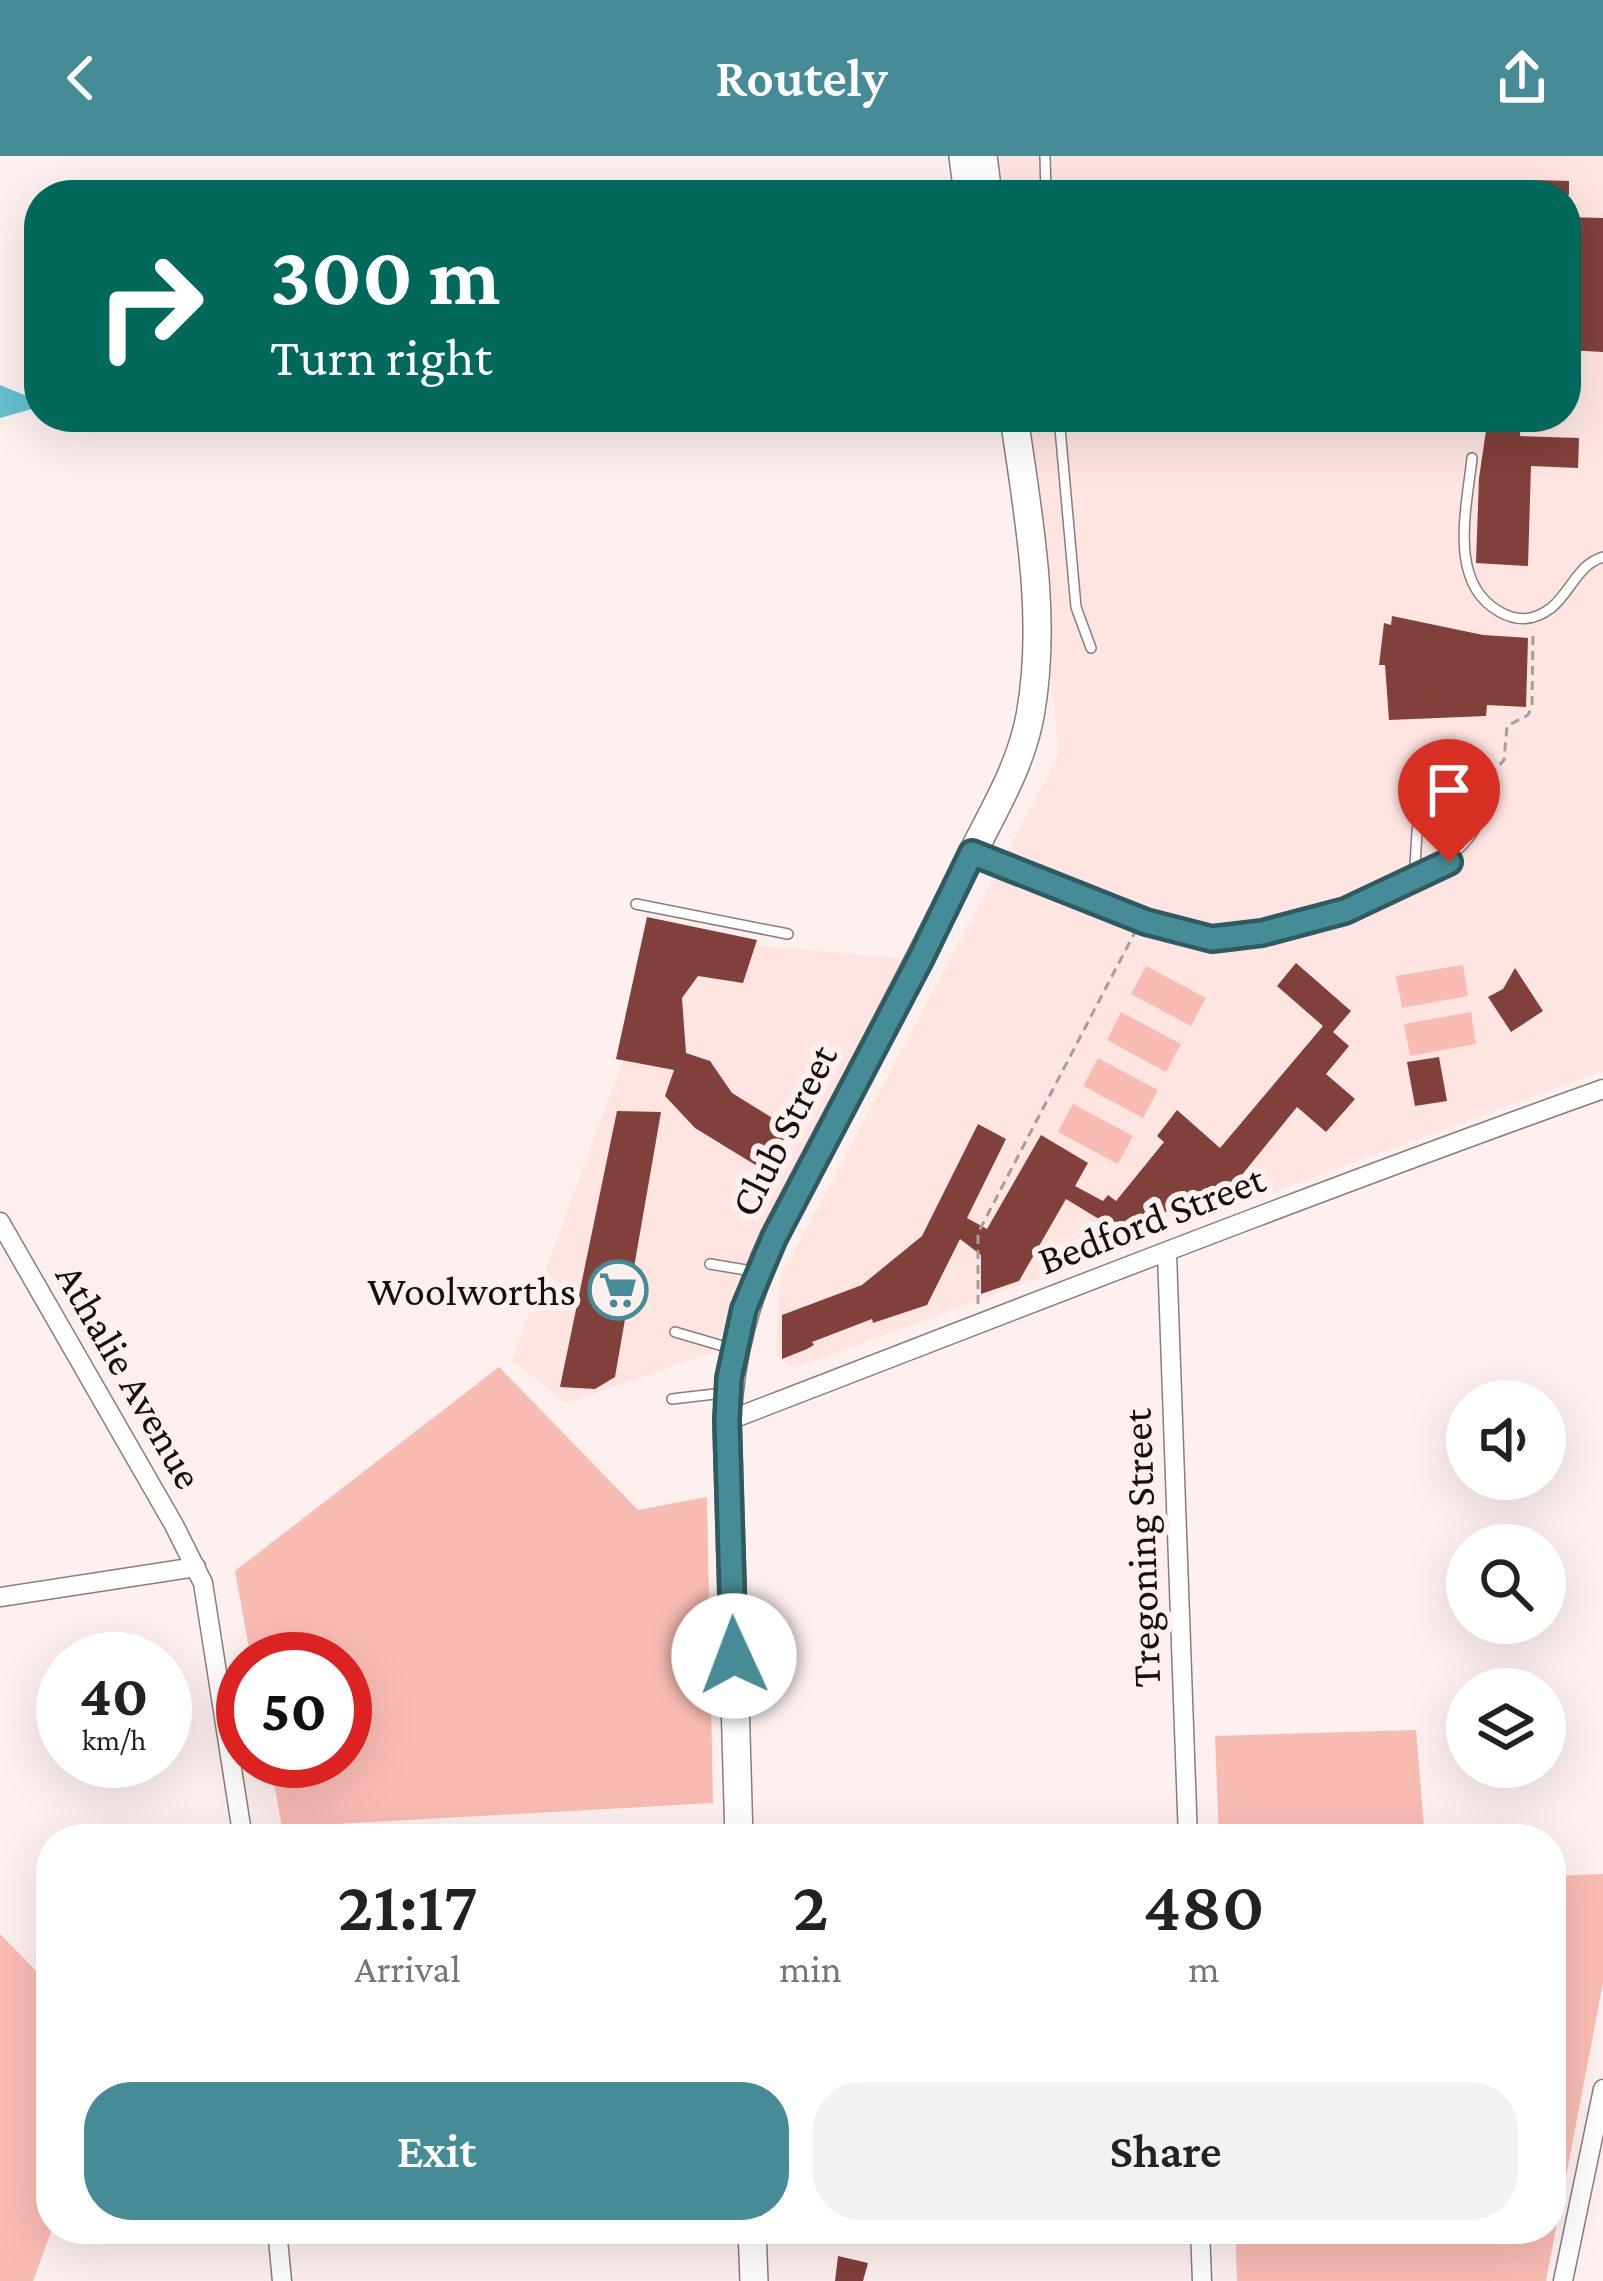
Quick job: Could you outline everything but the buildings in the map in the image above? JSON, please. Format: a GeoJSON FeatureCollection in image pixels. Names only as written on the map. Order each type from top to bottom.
{"type":"FeatureCollection","features":[{"type":"Feature","properties":{"kind":"main road","name":"Club Street"},"geometry":{"type":"LineString","coordinates":[[998,432],[1019,600],[1034,634]]}},
{"type":"Feature","properties":{"kind":"main road","name":"Club Street"},"geometry":{"type":"LineString","coordinates":[[740,1824],[727,1406],[734,1349],[758,1272],[1001,799],[1024,741],[1031,712],[1034,566],[1016,432]]}},
{"type":"Feature","properties":{"kind":"main road"},"geometry":{"type":"LineString","coordinates":[[753,2244],[754,2281]]}},
{"type":"Feature","properties":{"kind":"street","name":"Bedford Street"},"geometry":{"type":"LineString","coordinates":[[727,1406],[979,1324],[1346,1181],[1603,1089]]}},
{"type":"Feature","properties":{"kind":"street","name":"Athalie Avenue"},"geometry":{"type":"LineString","coordinates":[[0,1222],[196,1568],[210,1616],[240,1824]]}},
{"type":"Feature","properties":{"kind":"street","name":"Tregoning Street"},"geometry":{"type":"LineString","coordinates":[[1167,1254],[1187,1824]]}},
{"type":"Feature","properties":{"kind":"street"},"geometry":{"type":"LineString","coordinates":[[0,1597],[196,1568]]}},
{"type":"Feature","properties":{"kind":"street"},"geometry":{"type":"LineString","coordinates":[[1563,2281],[1603,2089]]}},
{"type":"Feature","properties":{"kind":"street"},"geometry":{"type":"LineString","coordinates":[[278,2244],[282,2281]]}},
{"type":"Feature","properties":{"kind":"street"},"geometry":{"type":"LineString","coordinates":[[1201,2244],[1202,2281]]}},
{"type":"Feature","properties":{"kind":"lane"},"geometry":{"type":"LineString","coordinates":[[1060,432],[1073,584],[1080,623],[1091,648]]}},
{"type":"Feature","properties":{"kind":"lane"},"geometry":{"type":"LineString","coordinates":[[1472,458],[1464,537],[1468,574],[1484,602],[1516,620],[1550,608],[1593,560],[1603,557]]}},
{"type":"Feature","properties":{"kind":"lane"},"geometry":{"type":"LineString","coordinates":[[972,853],[1141,920],[1186,934],[1232,938],[1345,911],[1414,879],[1449,862],[1468,840],[1480,810],[1481,787],[1474,773],[1438,777],[1424,796],[1414,879]]}},
{"type":"Feature","properties":{"kind":"lane"},"geometry":{"type":"LineString","coordinates":[[636,904],[788,934]]}},
{"type":"Feature","properties":{"kind":"lane"},"geometry":{"type":"LineString","coordinates":[[710,1264],[758,1272]]}},
{"type":"Feature","properties":{"kind":"lane"},"geometry":{"type":"LineString","coordinates":[[675,1332],[734,1349]]}},
{"type":"Feature","properties":{"kind":"lane"},"geometry":{"type":"LineString","coordinates":[[672,1399],[727,1406]]}},
{"type":"Feature","properties":{"kind":"path"},"geometry":{"type":"LineString","coordinates":[[1481,787],[1504,760],[1507,726],[1528,716],[1532,706],[1535,633],[1516,620]]}},
{"type":"Feature","properties":{"kind":"path"},"geometry":{"type":"LineString","coordinates":[[979,1324],[978,1233],[1141,920]]}},
{"type":"Feature","properties":{"kind":"shaded area"},"geometry":{"type":"Polygon","coordinates":[[[997,156],[1603,156],[1603,1071],[795,1368],[776,1356],[780,1278],[1059,755],[1026,432],[1581,432],[1581,180],[999,180],[997,156]]]}},
{"type":"Feature","properties":{"kind":"shaded area"},"geometry":{"type":"Polygon","coordinates":[[[668,937],[908,959],[712,1353],[567,1403],[512,1361],[668,937]]]}},
{"type":"Feature","properties":{"kind":"shaded area"},"geometry":{"type":"Polygon","coordinates":[[[1463,965],[1468,996],[1402,1008],[1396,976],[1463,965]]]}},
{"type":"Feature","properties":{"kind":"shaded area"},"geometry":{"type":"Polygon","coordinates":[[[1146,966],[1206,998],[1191,1026],[1131,994],[1146,966]]]}},
{"type":"Feature","properties":{"kind":"shaded area"},"geometry":{"type":"Polygon","coordinates":[[[1121,1012],[1181,1044],[1166,1072],[1107,1040],[1121,1012]]]}},
{"type":"Feature","properties":{"kind":"shaded area"},"geometry":{"type":"Polygon","coordinates":[[[1471,1012],[1476,1044],[1410,1056],[1404,1024],[1471,1012]]]}},
{"type":"Feature","properties":{"kind":"shaded area"},"geometry":{"type":"Polygon","coordinates":[[[1098,1058],[1158,1090],[1143,1118],[1083,1086],[1098,1058]]]}},
{"type":"Feature","properties":{"kind":"shaded area"},"geometry":{"type":"Polygon","coordinates":[[[1073,1104],[1133,1136],[1118,1164],[1058,1132],[1073,1104]]]}},
{"type":"Feature","properties":{"kind":"shaded area"},"geometry":{"type":"Polygon","coordinates":[[[499,1367],[638,1510],[707,1497],[713,1803],[281,1824],[275,1788],[372,1788],[372,1632],[246,1632],[235,1571],[499,1367]]]}},
{"type":"Feature","properties":{"kind":"shaded area"},"geometry":{"type":"Polygon","coordinates":[[[1416,1730],[1424,1824],[1218,1824],[1215,1736],[1416,1730]]]}},
{"type":"Feature","properties":{"kind":"shaded area"},"geometry":{"type":"Polygon","coordinates":[[[1603,1874],[1603,1983],[1566,2176],[1566,1875],[1603,1874]]]}},
{"type":"Feature","properties":{"kind":"shaded area"},"geometry":{"type":"Polygon","coordinates":[[[0,1934],[36,1971],[36,2244],[47,2244],[33,2281],[0,2281],[0,1934]]]}},
{"type":"Feature","properties":{"kind":"shaded area"},"geometry":{"type":"Polygon","coordinates":[[[1236,2244],[1553,2244],[1546,2281],[1237,2281],[1236,2244]]]}},
{"type":"Feature","properties":{"kind":"water"},"geometry":{"type":"Polygon","coordinates":[[[0,385],[24,395],[24,411],[0,418],[0,385]]]}},
{"type":"Feature","properties":{"kind":"place","name":"Woolworths"},"geometry":{"type":"Point","coordinates":[618,1290]}},
{"type":"Feature","properties":{"kind":"route"},"geometry":{"type":"LineString","coordinates":[[734,1656],[727,1420],[729,1378],[744,1309],[774,1238],[972,853],[1146,922],[1212,939],[1262,933],[1345,911],[1449,862]]}}]}
